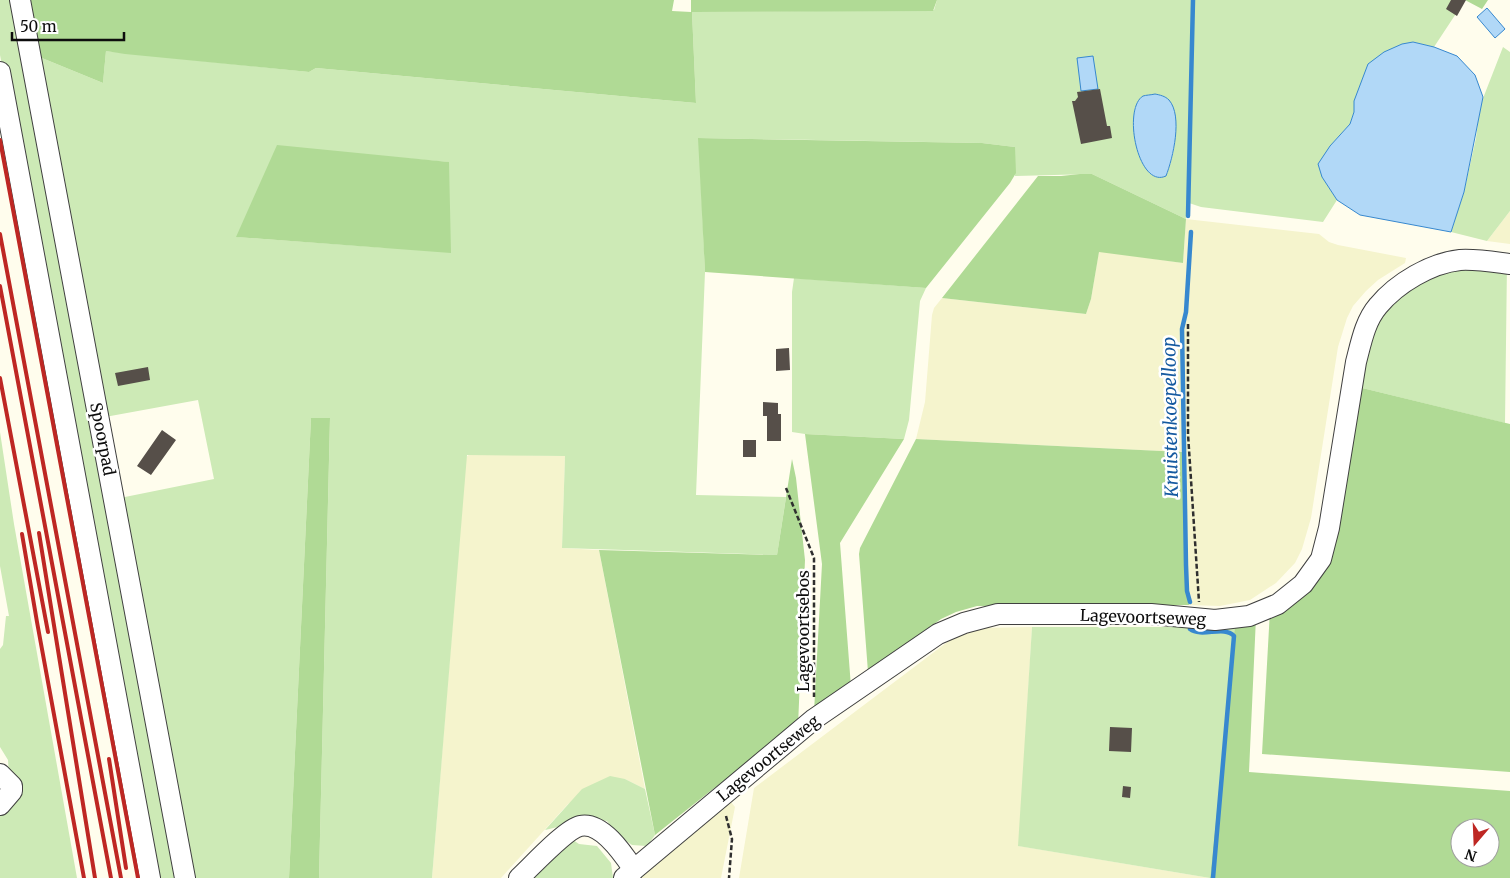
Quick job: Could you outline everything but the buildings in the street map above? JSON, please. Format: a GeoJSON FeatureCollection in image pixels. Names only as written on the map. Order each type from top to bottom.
{"type":"FeatureCollection","features":[{"type":"Feature","properties":{"kind":"street","name":"Spoorpad"},"geometry":{"type":"LineString","coordinates":[[20,0],[185,878]]}},
{"type":"Feature","properties":{"kind":"street"},"geometry":{"type":"LineString","coordinates":[[0,72],[150,878]]}},
{"type":"Feature","properties":{"kind":"street","name":"Lagevoortseweg"},"geometry":{"type":"LineString","coordinates":[[629,874],[814,719],[938,634],[964,623],[998,614],[1151,614],[1215,620],[1249,616],[1278,604],[1303,584],[1321,558],[1329,528],[1362,335],[1378,306],[1407,280],[1435,266],[1458,260],[1510,264]]}},
{"type":"Feature","properties":{"kind":"street"},"geometry":{"type":"LineString","coordinates":[[0,774],[12,786],[12,791],[0,805]]}},
{"type":"Feature","properties":{"kind":"street"},"geometry":{"type":"LineString","coordinates":[[520,878],[570,830],[581,826],[591,826],[600,831],[620,850],[629,874]]}},
{"type":"Feature","properties":{"kind":"path"},"geometry":{"type":"LineString","coordinates":[[1188,324],[1188,434],[1200,618]]}},
{"type":"Feature","properties":{"kind":"path","name":"Lagevoortsebos"},"geometry":{"type":"LineString","coordinates":[[786,488],[814,558],[814,719]]}},
{"type":"Feature","properties":{"kind":"path"},"geometry":{"type":"LineString","coordinates":[[713,803],[727,817],[732,838],[729,878]]}},
{"type":"Feature","properties":{"kind":"green space"},"geometry":{"type":"Polygon","coordinates":[[[0,0],[14,0],[179,878],[153,878],[0,55],[0,0]]]}},
{"type":"Feature","properties":{"kind":"green space"},"geometry":{"type":"Polygon","coordinates":[[[30,0],[674,0],[672,11],[691,12],[691,0],[937,0],[933,11],[692,12],[696,103],[316,68],[309,72],[106,51],[103,83],[37,56],[30,0]]]}},
{"type":"Feature","properties":{"kind":"green space"},"geometry":{"type":"Polygon","coordinates":[[[937,0],[1465,0],[1434,47],[1413,42],[1354,101],[1354,112],[1350,124],[1330,146],[1322,177],[1337,200],[1323,222],[1201,207],[1189,203],[1186,219],[1092,174],[1015,176],[1015,147],[982,143],[699,138],[705,272],[696,495],[786,497],[777,555],[562,548],[565,456],[467,455],[432,878],[319,878],[330,419],[311,418],[289,878],[191,878],[120,498],[214,479],[198,400],[105,417],[37,56],[103,83],[106,51],[309,72],[316,68],[696,103],[692,12],[934,10],[937,0]],[[1170,102],[1135,107],[1133,125],[1166,176],[1172,158],[1175,139],[1175,120],[1170,102]],[[378,156],[237,237],[388,248],[448,162],[378,156]]]}},
{"type":"Feature","properties":{"kind":"green space"},"geometry":{"type":"Polygon","coordinates":[[[1465,0],[1488,0],[1482,9],[1465,0]]]}},
{"type":"Feature","properties":{"kind":"green space"},"geometry":{"type":"Polygon","coordinates":[[[1503,47],[1510,52],[1510,211],[1487,241],[1451,232],[1464,192],[1476,138],[1480,106],[1503,47]]]}},
{"type":"Feature","properties":{"kind":"green space"},"geometry":{"type":"Polygon","coordinates":[[[698,138],[982,143],[1015,147],[1016,173],[926,288],[705,272],[698,138]]]}},
{"type":"Feature","properties":{"kind":"green space"},"geometry":{"type":"Polygon","coordinates":[[[277,145],[449,162],[451,253],[236,237],[277,145]]]}},
{"type":"Feature","properties":{"kind":"green space"},"geometry":{"type":"Polygon","coordinates":[[[1092,174],[1186,219],[1183,263],[1099,252],[1091,299],[1086,314],[942,298],[1038,176],[1092,174]]]}},
{"type":"Feature","properties":{"kind":"green space"},"geometry":{"type":"Polygon","coordinates":[[[1510,211],[1510,244],[1487,241],[1510,211]]]}},
{"type":"Feature","properties":{"kind":"green space"},"geometry":{"type":"Polygon","coordinates":[[[1186,219],[1319,234],[1329,242],[1338,245],[1406,258],[1405,263],[1378,280],[1366,291],[1353,306],[1347,318],[1338,347],[1311,518],[1302,549],[1295,563],[1276,583],[1250,600],[1220,606],[1189,605],[1181,452],[916,439],[925,402],[932,315],[934,308],[942,298],[1086,314],[1091,299],[1099,251],[1183,263],[1186,219]]]}},
{"type":"Feature","properties":{"kind":"green space"},"geometry":{"type":"Polygon","coordinates":[[[1507,263],[1505,423],[1354,386],[1379,312],[1434,272],[1507,263]]]}},
{"type":"Feature","properties":{"kind":"green space"},"geometry":{"type":"Polygon","coordinates":[[[794,278],[926,288],[920,301],[909,420],[904,439],[792,432],[792,292],[794,278]]]}},
{"type":"Feature","properties":{"kind":"green space"},"geometry":{"type":"Polygon","coordinates":[[[1354,386],[1510,424],[1510,772],[1262,754],[1270,610],[1314,577],[1354,386]]]}},
{"type":"Feature","properties":{"kind":"green space"},"geometry":{"type":"Polygon","coordinates":[[[311,418],[330,418],[319,878],[289,878],[311,418]]]}},
{"type":"Feature","properties":{"kind":"green space"},"geometry":{"type":"Polygon","coordinates":[[[0,432],[14,524],[77,878],[0,878],[0,793],[9,775],[8,760],[0,747],[0,649],[3,645],[6,616],[9,616],[0,566],[0,432]]]}},
{"type":"Feature","properties":{"kind":"green space"},"geometry":{"type":"Polygon","coordinates":[[[805,434],[904,439],[840,543],[851,687],[814,712],[822,564],[805,434]]]}},
{"type":"Feature","properties":{"kind":"green space"},"geometry":{"type":"Polygon","coordinates":[[[916,439],[1182,452],[1189,605],[977,606],[941,619],[868,672],[860,548],[916,439]]]}},
{"type":"Feature","properties":{"kind":"green space"},"geometry":{"type":"Polygon","coordinates":[[[470,454],[565,456],[562,548],[599,550],[645,789],[625,779],[568,804],[501,878],[432,878],[466,457],[470,454]]]}},
{"type":"Feature","properties":{"kind":"green space"},"geometry":{"type":"Polygon","coordinates":[[[792,459],[796,478],[805,560],[798,726],[655,835],[599,550],[777,555],[792,459]]]}},
{"type":"Feature","properties":{"kind":"green space"},"geometry":{"type":"Polygon","coordinates":[[[1256,617],[1249,772],[1510,791],[1510,878],[1210,878],[1235,624],[1256,617]]]}},
{"type":"Feature","properties":{"kind":"green space"},"geometry":{"type":"Polygon","coordinates":[[[1235,624],[1210,878],[1018,846],[1032,627],[1212,627],[1235,624]]]}},
{"type":"Feature","properties":{"kind":"green space"},"geometry":{"type":"Polygon","coordinates":[[[1032,627],[1019,846],[1210,878],[739,878],[754,788],[950,640],[979,628],[1032,627]]]}},
{"type":"Feature","properties":{"kind":"green space"},"geometry":{"type":"Polygon","coordinates":[[[610,776],[625,779],[645,789],[655,835],[647,846],[632,845],[617,835],[607,821],[592,819],[545,830],[582,789],[610,776]]]}},
{"type":"Feature","properties":{"kind":"green space"},"geometry":{"type":"Polygon","coordinates":[[[731,802],[735,807],[721,878],[637,878],[731,802]]]}},
{"type":"Feature","properties":{"kind":"green space"},"geometry":{"type":"Polygon","coordinates":[[[570,838],[579,844],[597,846],[611,863],[613,878],[529,878],[570,838]]]}},
{"type":"Feature","properties":{"kind":"water"},"geometry":{"type":"Polygon","coordinates":[[[1487,8],[1505,29],[1495,38],[1477,17],[1487,8]]]}},
{"type":"Feature","properties":{"kind":"water"},"geometry":{"type":"Polygon","coordinates":[[[1413,42],[1434,47],[1457,56],[1475,75],[1483,97],[1464,192],[1451,232],[1360,215],[1337,200],[1322,177],[1318,164],[1330,146],[1350,124],[1354,112],[1354,101],[1368,64],[1384,52],[1402,44],[1413,42]]]}},
{"type":"Feature","properties":{"kind":"water"},"geometry":{"type":"Polygon","coordinates":[[[1093,56],[1098,89],[1081,91],[1077,58],[1093,56]]]}},
{"type":"Feature","properties":{"kind":"water"},"geometry":{"type":"Polygon","coordinates":[[[1155,94],[1169,100],[1173,107],[1176,126],[1174,148],[1166,176],[1156,177],[1148,171],[1141,160],[1136,146],[1134,130],[1134,116],[1137,104],[1143,96],[1155,94]]]}},
{"type":"Feature","properties":{"kind":"waterway","name":"Knuistenkoepelloop"},"geometry":{"type":"LineString","coordinates":[[1188,216],[1193,0]]}},
{"type":"Feature","properties":{"kind":"waterway","name":"Knuistenkoepelloop"},"geometry":{"type":"LineString","coordinates":[[1190,602],[1187,591],[1186,565],[1182,329],[1186,312],[1191,232]]}},
{"type":"Feature","properties":{"kind":"waterway","name":"Knuistenkoepelloop"},"geometry":{"type":"LineString","coordinates":[[1190,629],[1201,632],[1219,631],[1230,633],[1234,636],[1213,878]]}},
{"type":"Feature","properties":{"kind":"railway"},"geometry":{"type":"LineString","coordinates":[[0,140],[138,878]]}},
{"type":"Feature","properties":{"kind":"railway"},"geometry":{"type":"LineString","coordinates":[[0,234],[121,878]]}},
{"type":"Feature","properties":{"kind":"railway"},"geometry":{"type":"LineString","coordinates":[[0,286],[111,878]]}},
{"type":"Feature","properties":{"kind":"railway"},"geometry":{"type":"LineString","coordinates":[[0,378],[48,632]]}},
{"type":"Feature","properties":{"kind":"railway"},"geometry":{"type":"LineString","coordinates":[[39,533],[95,878]]}},
{"type":"Feature","properties":{"kind":"railway"},"geometry":{"type":"LineString","coordinates":[[22,534],[84,878]]}},
{"type":"Feature","properties":{"kind":"railway"},"geometry":{"type":"LineString","coordinates":[[109,759],[126,868]]}}]}
